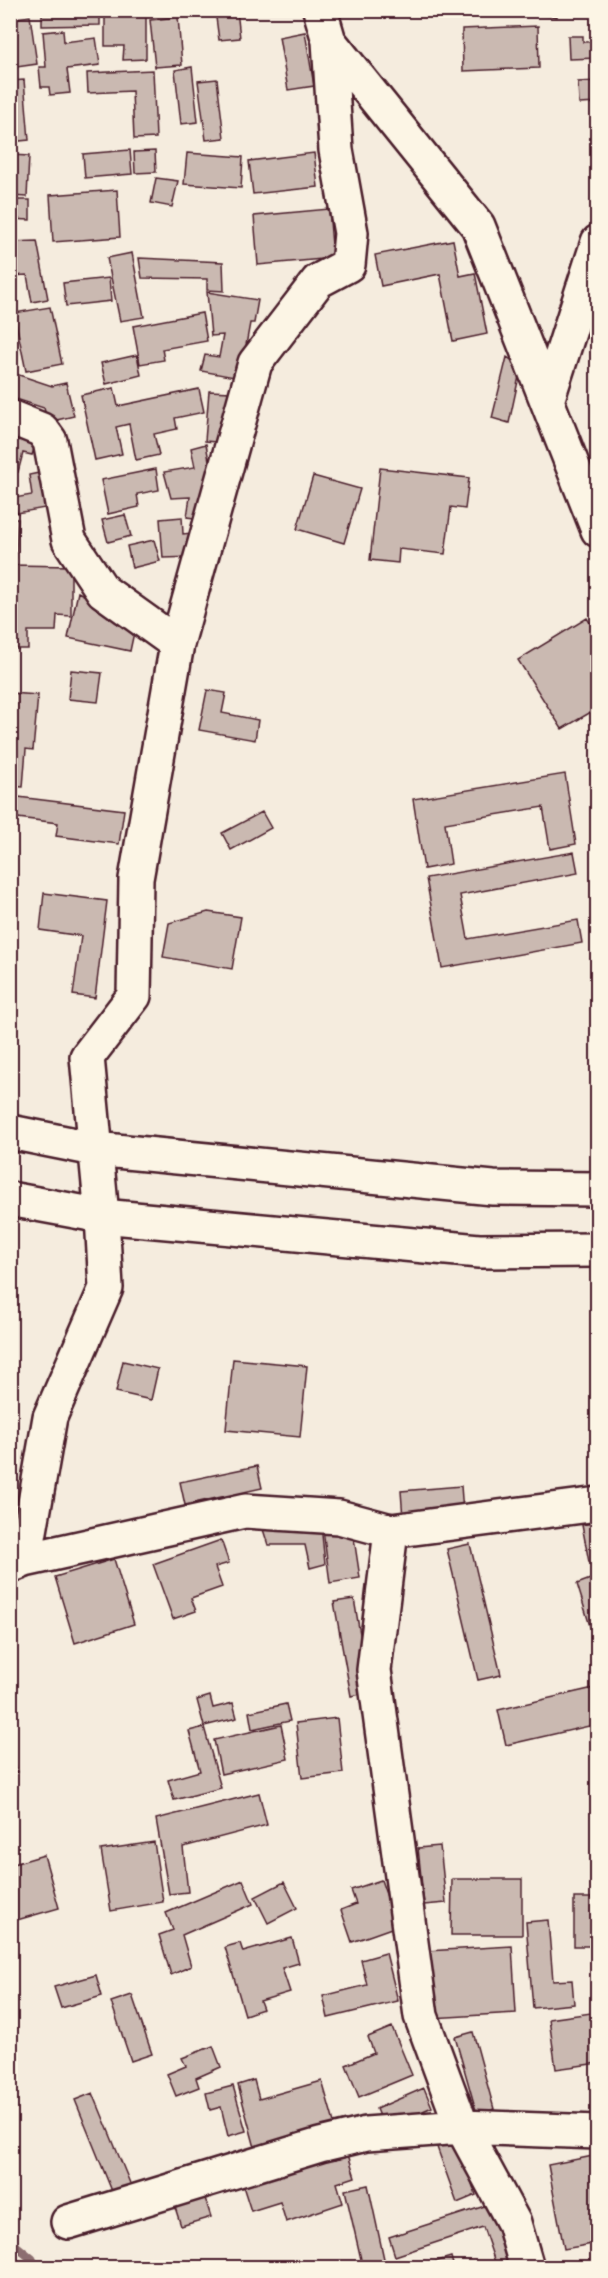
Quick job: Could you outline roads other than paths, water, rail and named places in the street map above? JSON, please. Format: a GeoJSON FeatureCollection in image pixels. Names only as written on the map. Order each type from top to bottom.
{"type":"FeatureCollection","features":[{"type":"Feature","properties":{"kind":"street"},"geometry":{"type":"LineString","coordinates":[[320,10],[329,41],[336,150],[351,233],[348,265],[318,280],[255,363],[177,644],[136,879],[134,996],[87,1058],[102,1216],[106,1288],[50,1417],[18,1563],[245,1511],[339,1516],[391,1531],[597,1504]]}},
{"type":"Feature","properties":{"kind":"street"},"geometry":{"type":"LineString","coordinates":[[329,41],[478,226],[597,530]]}},
{"type":"Feature","properties":{"kind":"street"},"geometry":{"type":"LineString","coordinates":[[548,401],[597,242]]}},
{"type":"Feature","properties":{"kind":"street"},"geometry":{"type":"LineString","coordinates":[[10,417],[42,430],[50,441],[69,540],[103,591],[177,644]]}},
{"type":"Feature","properties":{"kind":"street"},"geometry":{"type":"LineString","coordinates":[[10,1132],[95,1149],[492,1188],[597,1189]]}},
{"type":"Feature","properties":{"kind":"street"},"geometry":{"type":"LineString","coordinates":[[10,1199],[102,1216],[479,1251],[597,1250]]}},
{"type":"Feature","properties":{"kind":"street"},"geometry":{"type":"LineString","coordinates":[[391,1531],[374,1670],[421,2016],[462,2127],[514,2223],[527,2268]]}},
{"type":"Feature","properties":{"kind":"street"},"geometry":{"type":"LineString","coordinates":[[68,2222],[320,2145],[366,2134],[462,2127],[597,2132]]}},
{"type":"Feature","properties":{"kind":"waterway"},"geometry":{"type":"LineString","coordinates":[[10,2241],[32,2259],[35,2268]]}}]}
